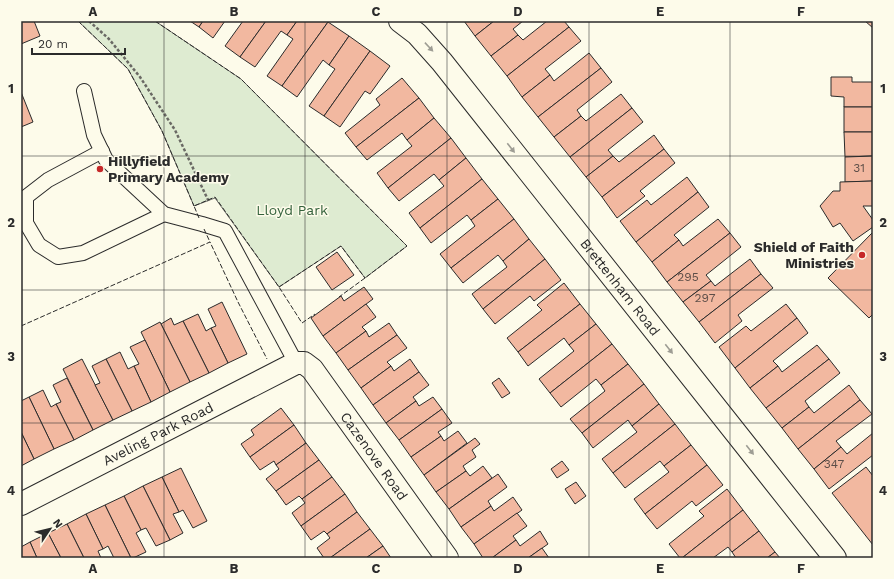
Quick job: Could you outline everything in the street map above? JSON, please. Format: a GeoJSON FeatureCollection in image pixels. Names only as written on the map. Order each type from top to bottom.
{"type":"FeatureCollection","features":[{"type":"Feature","properties":{"kind":"street","name":"Brettenham Road"},"geometry":{"type":"LineString","coordinates":[[400,21],[417,34],[442,62],[835,558]]}},
{"type":"Feature","properties":{"kind":"street","name":"Aveling Park Road"},"geometry":{"type":"LineString","coordinates":[[21,504],[296,363]]}},
{"type":"Feature","properties":{"kind":"street","name":"Cazenove Road"},"geometry":{"type":"LineString","coordinates":[[296,363],[304,363],[312,369],[447,558]]}},
{"type":"Feature","properties":{"kind":"lane"},"geometry":{"type":"LineString","coordinates":[[84,91],[94,135],[106,160],[164,214],[225,231],[296,363]]}},
{"type":"Feature","properties":{"kind":"lane"},"geometry":{"type":"LineString","coordinates":[[102,151],[48,180],[26,197],[26,224],[38,245],[58,257],[83,253],[164,214]]}},
{"type":"Feature","properties":{"kind":"path"},"geometry":{"type":"LineString","coordinates":[[88,21],[109,39],[140,78],[175,130],[225,231]]}},
{"type":"Feature","properties":{"kind":"green space","name":"Lloyd Park"},"geometry":{"type":"Polygon","coordinates":[[[78,21],[155,21],[241,79],[407,246],[365,278],[341,246],[279,287],[215,198],[194,206],[162,131],[128,69],[78,21]]]}},
{"type":"Feature","properties":{"kind":"building"},"geometry":{"type":"Polygon","coordinates":[[[21,21],[34,21],[40,36],[21,44],[21,21]]]}},
{"type":"Feature","properties":{"kind":"building"},"geometry":{"type":"Polygon","coordinates":[[[190,21],[203,21],[199,27],[190,21]]]}},
{"type":"Feature","properties":{"kind":"building"},"geometry":{"type":"Polygon","coordinates":[[[203,21],[225,21],[213,38],[199,27],[203,21]]]}},
{"type":"Feature","properties":{"kind":"building"},"geometry":{"type":"Polygon","coordinates":[[[243,21],[266,21],[240,57],[225,46],[243,21]]]}},
{"type":"Feature","properties":{"kind":"building"},"geometry":{"type":"Polygon","coordinates":[[[266,21],[297,21],[287,35],[281,31],[255,67],[240,57],[266,21]]]}},
{"type":"Feature","properties":{"kind":"building"},"geometry":{"type":"Polygon","coordinates":[[[297,21],[328,22],[282,86],[267,76],[293,39],[287,35],[297,21]]]}},
{"type":"Feature","properties":{"kind":"building"},"geometry":{"type":"Polygon","coordinates":[[[464,21],[494,21],[475,36],[464,21]]]}},
{"type":"Feature","properties":{"kind":"building"},"geometry":{"type":"Polygon","coordinates":[[[494,21],[523,21],[513,29],[518,35],[491,56],[475,36],[494,21]]]}},
{"type":"Feature","properties":{"kind":"building"},"geometry":{"type":"Polygon","coordinates":[[[547,21],[564,21],[569,27],[507,76],[491,56],[518,35],[523,40],[547,21]]]}},
{"type":"Feature","properties":{"kind":"building"},"geometry":{"type":"Polygon","coordinates":[[[865,21],[873,21],[873,28],[865,21]]]}},
{"type":"Feature","properties":{"kind":"building"},"geometry":{"type":"Polygon","coordinates":[[[328,22],[349,36],[329,65],[323,60],[297,97],[282,86],[328,22]]]}},
{"type":"Feature","properties":{"kind":"building"},"geometry":{"type":"Polygon","coordinates":[[[569,27],[581,41],[545,69],[550,75],[522,97],[507,76],[569,27]]]}},
{"type":"Feature","properties":{"kind":"building"},"geometry":{"type":"Polygon","coordinates":[[[349,36],[370,51],[324,116],[309,106],[335,69],[329,65],[349,36]]]}},
{"type":"Feature","properties":{"kind":"building"},"geometry":{"type":"Polygon","coordinates":[[[370,51],[390,66],[370,94],[365,91],[340,127],[324,116],[370,51]]]}},
{"type":"Feature","properties":{"kind":"building"},"geometry":{"type":"Polygon","coordinates":[[[589,53],[601,68],[538,117],[522,97],[550,75],[554,81],[589,53]]]}},
{"type":"Feature","properties":{"kind":"building"},"geometry":{"type":"Polygon","coordinates":[[[601,68],[612,82],[577,110],[581,116],[554,137],[538,117],[601,68]]]}},
{"type":"Feature","properties":{"kind":"building"},"geometry":{"type":"Polygon","coordinates":[[[831,77],[852,77],[852,82],[873,82],[873,107],[844,107],[844,97],[831,96],[831,77]]]}},
{"type":"Feature","properties":{"kind":"building"},"geometry":{"type":"Polygon","coordinates":[[[402,78],[419,98],[356,147],[345,133],[380,105],[376,99],[402,78]]]}},
{"type":"Feature","properties":{"kind":"building"},"geometry":{"type":"Polygon","coordinates":[[[21,92],[33,122],[21,127],[21,92]]]}},
{"type":"Feature","properties":{"kind":"building"},"geometry":{"type":"Polygon","coordinates":[[[621,94],[632,108],[570,157],[554,137],[581,116],[586,121],[621,94]]]}},
{"type":"Feature","properties":{"kind":"building"},"geometry":{"type":"Polygon","coordinates":[[[419,98],[434,118],[407,140],[402,133],[367,160],[356,147],[419,98]]]}},
{"type":"Feature","properties":{"kind":"building"},"geometry":{"type":"Polygon","coordinates":[[[844,107],[873,107],[873,132],[844,132],[844,107]]]}},
{"type":"Feature","properties":{"kind":"building"},"geometry":{"type":"Polygon","coordinates":[[[632,108],[643,122],[608,150],[613,156],[586,177],[570,157],[632,108]]]}},
{"type":"Feature","properties":{"kind":"building"},"geometry":{"type":"Polygon","coordinates":[[[434,118],[451,138],[388,188],[377,173],[412,146],[407,140],[434,118]]]}},
{"type":"Feature","properties":{"kind":"building"},"geometry":{"type":"Polygon","coordinates":[[[844,132],[873,132],[873,156],[845,157],[844,132]]]}},
{"type":"Feature","properties":{"kind":"building"},"geometry":{"type":"Polygon","coordinates":[[[654,135],[664,149],[602,197],[586,177],[613,156],[619,162],[654,135]]]}},
{"type":"Feature","properties":{"kind":"building"},"geometry":{"type":"Polygon","coordinates":[[[451,138],[466,158],[439,180],[434,174],[399,201],[388,188],[451,138]]]}},
{"type":"Feature","properties":{"kind":"building"},"geometry":{"type":"Polygon","coordinates":[[[664,149],[675,163],[640,191],[645,196],[617,218],[602,197],[664,149]]]}},
{"type":"Feature","properties":{"kind":"building"},"geometry":{"type":"Polygon","coordinates":[[[873,156],[873,181],[845,182],[845,157],[873,156]]]}},
{"type":"Feature","properties":{"kind":"building"},"geometry":{"type":"Polygon","coordinates":[[[466,158],[482,179],[420,228],[409,213],[444,186],[439,180],[466,158]]]}},
{"type":"Feature","properties":{"kind":"building"},"geometry":{"type":"Polygon","coordinates":[[[687,177],[698,192],[636,242],[620,221],[647,200],[651,205],[687,177]]]}},
{"type":"Feature","properties":{"kind":"building"},"geometry":{"type":"Polygon","coordinates":[[[482,179],[498,199],[471,220],[467,215],[431,243],[420,228],[482,179]]]}},
{"type":"Feature","properties":{"kind":"building"},"geometry":{"type":"Polygon","coordinates":[[[873,181],[873,206],[863,206],[873,220],[873,227],[853,241],[840,223],[833,227],[820,206],[833,191],[840,191],[840,182],[873,181]]]}},
{"type":"Feature","properties":{"kind":"building"},"geometry":{"type":"Polygon","coordinates":[[[698,192],[709,207],[674,235],[679,240],[652,262],[636,242],[698,192]]]}},
{"type":"Feature","properties":{"kind":"building"},"geometry":{"type":"Polygon","coordinates":[[[498,199],[514,219],[451,268],[440,254],[475,226],[471,220],[498,199]]]}},
{"type":"Feature","properties":{"kind":"building"},"geometry":{"type":"Polygon","coordinates":[[[514,219],[529,239],[503,261],[498,255],[463,283],[451,268],[514,219]]]}},
{"type":"Feature","properties":{"kind":"building"},"geometry":{"type":"Polygon","coordinates":[[[718,219],[730,233],[667,282],[652,262],[679,240],[683,246],[718,219]]]}},
{"type":"Feature","properties":{"kind":"building","name":"Shield of Faith Ministries"},"geometry":{"type":"Polygon","coordinates":[[[873,232],[873,314],[869,318],[828,278],[873,232]]]}},
{"type":"Feature","properties":{"kind":"building"},"geometry":{"type":"Polygon","coordinates":[[[730,233],[741,247],[706,275],[711,281],[683,302],[667,282],[730,233]]]}},
{"type":"Feature","properties":{"kind":"building"},"geometry":{"type":"Polygon","coordinates":[[[529,239],[545,259],[483,309],[472,294],[507,267],[503,261],[529,239]]]}},
{"type":"Feature","properties":{"kind":"building"},"geometry":{"type":"Polygon","coordinates":[[[337,252],[354,275],[332,290],[316,267],[337,252]]]}},
{"type":"Feature","properties":{"kind":"building"},"geometry":{"type":"Polygon","coordinates":[[[545,259],[561,280],[534,301],[530,296],[495,324],[483,309],[545,259]]]}},
{"type":"Feature","properties":{"kind":"building"},"geometry":{"type":"Polygon","coordinates":[[[750,259],[761,274],[699,322],[683,302],[711,281],[715,286],[750,259]]]}},
{"type":"Feature","properties":{"kind":"building"},"geometry":{"type":"Polygon","coordinates":[[[761,274],[773,288],[738,315],[742,321],[715,343],[699,322],[761,274]]]}},
{"type":"Feature","properties":{"kind":"building"},"geometry":{"type":"Polygon","coordinates":[[[564,283],[580,304],[518,352],[507,338],[542,310],[537,305],[564,283]]]}},
{"type":"Feature","properties":{"kind":"building"},"geometry":{"type":"Polygon","coordinates":[[[364,287],[373,299],[323,336],[311,318],[341,296],[344,301],[364,287]]]}},
{"type":"Feature","properties":{"kind":"building"},"geometry":{"type":"Polygon","coordinates":[[[222,302],[247,354],[228,363],[211,328],[216,326],[208,309],[222,302]]]}},
{"type":"Feature","properties":{"kind":"building"},"geometry":{"type":"Polygon","coordinates":[[[366,304],[376,317],[362,327],[366,331],[336,353],[323,336],[366,304]]]}},
{"type":"Feature","properties":{"kind":"building"},"geometry":{"type":"Polygon","coordinates":[[[580,304],[596,324],[569,345],[564,338],[528,366],[518,352],[580,304]]]}},
{"type":"Feature","properties":{"kind":"building"},"geometry":{"type":"Polygon","coordinates":[[[786,304],[797,318],[735,368],[719,347],[746,326],[751,331],[786,304]]]}},
{"type":"Feature","properties":{"kind":"building"},"geometry":{"type":"Polygon","coordinates":[[[198,314],[206,331],[211,328],[228,363],[209,373],[183,321],[198,314]]]}},
{"type":"Feature","properties":{"kind":"building"},"geometry":{"type":"Polygon","coordinates":[[[171,318],[174,325],[183,321],[209,373],[190,382],[161,324],[171,318]]]}},
{"type":"Feature","properties":{"kind":"building"},"geometry":{"type":"Polygon","coordinates":[[[797,318],[808,333],[773,361],[778,366],[750,388],[735,368],[797,318]]]}},
{"type":"Feature","properties":{"kind":"building"},"geometry":{"type":"Polygon","coordinates":[[[160,322],[190,382],[170,392],[141,332],[160,322]]]}},
{"type":"Feature","properties":{"kind":"building"},"geometry":{"type":"Polygon","coordinates":[[[389,323],[397,335],[348,370],[336,353],[366,331],[369,337],[389,323]]]}},
{"type":"Feature","properties":{"kind":"building"},"geometry":{"type":"Polygon","coordinates":[[[596,324],[612,344],[550,393],[539,379],[574,351],[569,345],[596,324]]]}},
{"type":"Feature","properties":{"kind":"building"},"geometry":{"type":"Polygon","coordinates":[[[397,335],[407,348],[387,362],[391,366],[361,388],[348,370],[397,335]]]}},
{"type":"Feature","properties":{"kind":"building"},"geometry":{"type":"Polygon","coordinates":[[[145,340],[170,392],[151,402],[134,366],[139,364],[130,347],[145,340]]]}},
{"type":"Feature","properties":{"kind":"building"},"geometry":{"type":"Polygon","coordinates":[[[612,344],[628,364],[601,385],[596,379],[561,407],[550,393],[612,344]]]}},
{"type":"Feature","properties":{"kind":"building"},"geometry":{"type":"Polygon","coordinates":[[[817,345],[829,359],[766,408],[750,388],[778,366],[782,372],[817,345]]]}},
{"type":"Feature","properties":{"kind":"building"},"geometry":{"type":"Polygon","coordinates":[[[120,352],[128,369],[134,366],[151,402],[132,411],[106,359],[120,352]]]}},
{"type":"Feature","properties":{"kind":"building"},"geometry":{"type":"Polygon","coordinates":[[[82,359],[113,420],[93,430],[63,369],[82,359]]]}},
{"type":"Feature","properties":{"kind":"building"},"geometry":{"type":"Polygon","coordinates":[[[106,359],[132,411],[113,420],[95,385],[100,383],[92,366],[106,359]]]}},
{"type":"Feature","properties":{"kind":"building"},"geometry":{"type":"Polygon","coordinates":[[[410,359],[419,372],[373,405],[361,388],[391,366],[394,371],[410,359]]]}},
{"type":"Feature","properties":{"kind":"building"},"geometry":{"type":"Polygon","coordinates":[[[829,359],[840,373],[805,401],[809,407],[782,428],[766,408],[829,359]]]}},
{"type":"Feature","properties":{"kind":"building"},"geometry":{"type":"Polygon","coordinates":[[[628,364],[644,384],[582,433],[570,419],[605,391],[601,385],[628,364]]]}},
{"type":"Feature","properties":{"kind":"building"},"geometry":{"type":"Polygon","coordinates":[[[419,372],[429,385],[413,397],[416,401],[386,423],[373,405],[419,372]]]}},
{"type":"Feature","properties":{"kind":"building"},"geometry":{"type":"Polygon","coordinates":[[[67,378],[93,430],[74,440],[56,404],[61,402],[53,385],[67,378]]]}},
{"type":"Feature","properties":{"kind":"building"},"geometry":{"type":"Polygon","coordinates":[[[499,378],[510,393],[502,398],[492,383],[499,378]]]}},
{"type":"Feature","properties":{"kind":"building"},"geometry":{"type":"Polygon","coordinates":[[[644,384],[659,404],[632,426],[628,420],[593,448],[582,433],[644,384]]]}},
{"type":"Feature","properties":{"kind":"building"},"geometry":{"type":"Polygon","coordinates":[[[849,385],[860,400],[798,449],[782,428],[809,407],[814,413],[849,385]]]}},
{"type":"Feature","properties":{"kind":"building"},"geometry":{"type":"Polygon","coordinates":[[[43,390],[51,407],[56,404],[74,440],[54,449],[29,397],[43,390]]]}},
{"type":"Feature","properties":{"kind":"building"},"geometry":{"type":"Polygon","coordinates":[[[29,397],[54,449],[34,459],[21,432],[21,401],[29,397]]]}},
{"type":"Feature","properties":{"kind":"building"},"geometry":{"type":"Polygon","coordinates":[[[433,397],[442,409],[399,440],[386,423],[416,401],[419,406],[433,397]]]}},
{"type":"Feature","properties":{"kind":"building"},"geometry":{"type":"Polygon","coordinates":[[[860,400],[872,414],[836,441],[841,447],[814,469],[798,449],[860,400]]]}},
{"type":"Feature","properties":{"kind":"building"},"geometry":{"type":"Polygon","coordinates":[[[659,404],[675,424],[613,473],[602,459],[637,432],[632,426],[659,404]]]}},
{"type":"Feature","properties":{"kind":"building"},"geometry":{"type":"Polygon","coordinates":[[[281,408],[294,425],[250,457],[241,444],[254,435],[251,430],[281,408]]]}},
{"type":"Feature","properties":{"kind":"building"},"geometry":{"type":"Polygon","coordinates":[[[442,409],[452,423],[438,432],[441,436],[411,457],[399,440],[442,409]]]}},
{"type":"Feature","properties":{"kind":"building"},"geometry":{"type":"Polygon","coordinates":[[[675,424],[691,445],[664,466],[660,461],[625,488],[613,473],[675,424]]]}},
{"type":"Feature","properties":{"kind":"building"},"geometry":{"type":"Polygon","coordinates":[[[294,425],[306,443],[276,465],[274,461],[260,470],[250,457],[294,425]]]}},
{"type":"Feature","properties":{"kind":"building"},"geometry":{"type":"Polygon","coordinates":[[[458,431],[467,443],[424,475],[411,457],[441,436],[444,441],[458,431]]]}},
{"type":"Feature","properties":{"kind":"building"},"geometry":{"type":"Polygon","coordinates":[[[21,432],[34,459],[21,466],[21,432]]]}},
{"type":"Feature","properties":{"kind":"building"},"geometry":{"type":"Polygon","coordinates":[[[873,433],[873,455],[829,489],[814,469],[841,447],[847,454],[873,433]]]}},
{"type":"Feature","properties":{"kind":"building"},"geometry":{"type":"Polygon","coordinates":[[[475,438],[480,444],[472,450],[476,457],[463,466],[466,471],[436,492],[424,475],[475,438]]]}},
{"type":"Feature","properties":{"kind":"building"},"geometry":{"type":"Polygon","coordinates":[[[306,443],[319,460],[276,491],[266,479],[279,469],[276,465],[306,443]]]}},
{"type":"Feature","properties":{"kind":"building"},"geometry":{"type":"Polygon","coordinates":[[[691,445],[707,465],[645,514],[634,499],[669,472],[664,466],[691,445]]]}},
{"type":"Feature","properties":{"kind":"building"},"geometry":{"type":"Polygon","coordinates":[[[319,460],[332,477],[302,499],[299,496],[286,505],[276,491],[319,460]]]}},
{"type":"Feature","properties":{"kind":"building"},"geometry":{"type":"Polygon","coordinates":[[[562,461],[569,470],[557,478],[551,469],[562,461]]]}},
{"type":"Feature","properties":{"kind":"building"},"geometry":{"type":"Polygon","coordinates":[[[707,465],[723,485],[696,506],[692,501],[657,529],[645,514],[707,465]]]}},
{"type":"Feature","properties":{"kind":"building"},"geometry":{"type":"Polygon","coordinates":[[[483,466],[492,478],[449,509],[436,492],[466,471],[470,476],[483,466]]]}},
{"type":"Feature","properties":{"kind":"building"},"geometry":{"type":"Polygon","coordinates":[[[866,467],[873,476],[873,545],[832,493],[866,467]]]}},
{"type":"Feature","properties":{"kind":"building"},"geometry":{"type":"Polygon","coordinates":[[[181,468],[207,521],[193,528],[183,510],[179,512],[162,477],[181,468]]]}},
{"type":"Feature","properties":{"kind":"building"},"geometry":{"type":"Polygon","coordinates":[[[498,474],[507,487],[488,501],[491,506],[461,527],[449,509],[498,474]]]}},
{"type":"Feature","properties":{"kind":"building"},"geometry":{"type":"Polygon","coordinates":[[[162,477],[179,512],[173,514],[183,533],[170,540],[143,486],[162,477]]]}},
{"type":"Feature","properties":{"kind":"building"},"geometry":{"type":"Polygon","coordinates":[[[332,477],[345,494],[301,526],[292,513],[305,503],[302,499],[332,477]]]}},
{"type":"Feature","properties":{"kind":"building"},"geometry":{"type":"Polygon","coordinates":[[[576,482],[586,496],[575,504],[565,489],[576,482]]]}},
{"type":"Feature","properties":{"kind":"building"},"geometry":{"type":"Polygon","coordinates":[[[143,486],[170,540],[156,546],[146,528],[141,530],[124,496],[143,486]]]}},
{"type":"Feature","properties":{"kind":"building"},"geometry":{"type":"Polygon","coordinates":[[[727,489],[743,510],[682,558],[680,558],[669,544],[704,516],[699,511],[727,489]]]}},
{"type":"Feature","properties":{"kind":"building"},"geometry":{"type":"Polygon","coordinates":[[[345,494],[357,512],[327,534],[324,531],[311,540],[301,526],[345,494]]]}},
{"type":"Feature","properties":{"kind":"building"},"geometry":{"type":"Polygon","coordinates":[[[124,496],[141,530],[136,533],[146,552],[133,558],[131,558],[105,505],[124,496]]]}},
{"type":"Feature","properties":{"kind":"building"},"geometry":{"type":"Polygon","coordinates":[[[513,497],[522,510],[474,544],[461,527],[491,506],[494,511],[513,497]]]}},
{"type":"Feature","properties":{"kind":"building"},"geometry":{"type":"Polygon","coordinates":[[[105,505],[131,558],[114,558],[108,546],[103,549],[86,514],[105,505]]]}},
{"type":"Feature","properties":{"kind":"building"},"geometry":{"type":"Polygon","coordinates":[[[743,510],[759,531],[732,552],[728,547],[713,558],[682,558],[743,510]]]}},
{"type":"Feature","properties":{"kind":"building"},"geometry":{"type":"Polygon","coordinates":[[[357,512],[370,529],[330,558],[324,558],[317,548],[330,538],[327,534],[357,512]]]}},
{"type":"Feature","properties":{"kind":"building"},"geometry":{"type":"Polygon","coordinates":[[[517,513],[527,526],[513,536],[516,540],[492,558],[483,558],[474,544],[517,513]]]}},
{"type":"Feature","properties":{"kind":"building"},"geometry":{"type":"Polygon","coordinates":[[[86,514],[103,549],[98,551],[101,558],[84,558],[67,524],[86,514]]]}},
{"type":"Feature","properties":{"kind":"building"},"geometry":{"type":"Polygon","coordinates":[[[67,524],[84,558],[61,558],[48,533],[67,524]]]}},
{"type":"Feature","properties":{"kind":"building"},"geometry":{"type":"Polygon","coordinates":[[[370,529],[383,546],[366,558],[330,558],[370,529]]]}},
{"type":"Feature","properties":{"kind":"building"},"geometry":{"type":"Polygon","coordinates":[[[540,531],[548,544],[528,558],[492,558],[516,540],[520,546],[540,531]]]}},
{"type":"Feature","properties":{"kind":"building"},"geometry":{"type":"Polygon","coordinates":[[[759,531],[775,552],[767,558],[736,558],[732,552],[759,531]]]}},
{"type":"Feature","properties":{"kind":"building"},"geometry":{"type":"Polygon","coordinates":[[[48,533],[61,558],[37,558],[30,542],[48,533]]]}},
{"type":"Feature","properties":{"kind":"building"},"geometry":{"type":"Polygon","coordinates":[[[30,542],[37,558],[21,558],[21,547],[30,542]]]}},
{"type":"Feature","properties":{"kind":"building"},"geometry":{"type":"Polygon","coordinates":[[[383,546],[391,558],[366,558],[383,546]]]}},
{"type":"Feature","properties":{"kind":"building"},"geometry":{"type":"Polygon","coordinates":[[[542,548],[549,558],[528,558],[542,548]]]}},
{"type":"Feature","properties":{"kind":"building"},"geometry":{"type":"Polygon","coordinates":[[[775,552],[780,558],[767,558],[775,552]]]}},
{"type":"Feature","properties":{"kind":"fence"},"geometry":{"type":"LineString","coordinates":[[78,21],[128,69],[162,131],[194,206]]}},
{"type":"Feature","properties":{"kind":"fence"},"geometry":{"type":"LineString","coordinates":[[155,21],[241,79],[407,246],[339,297]]}},
{"type":"Feature","properties":{"kind":"fence"},"geometry":{"type":"LineString","coordinates":[[199,218],[194,206],[215,197],[279,287],[302,323],[315,314]]}},
{"type":"Feature","properties":{"kind":"fence"},"geometry":{"type":"LineString","coordinates":[[204,229],[210,242]]}},
{"type":"Feature","properties":{"kind":"fence"},"geometry":{"type":"LineString","coordinates":[[21,326],[210,242],[267,359]]}},
{"type":"Feature","properties":{"kind":"fence"},"geometry":{"type":"LineString","coordinates":[[279,287],[341,246],[365,278]]}},
{"type":"Feature","properties":{"kind":"place","name":"Hillyfield Primary Academy"},"geometry":{"type":"Point","coordinates":[100,169]}},
{"type":"Feature","properties":{"kind":"place","name":"Shield of Faith Ministries"},"geometry":{"type":"Point","coordinates":[862,255]}}]}
